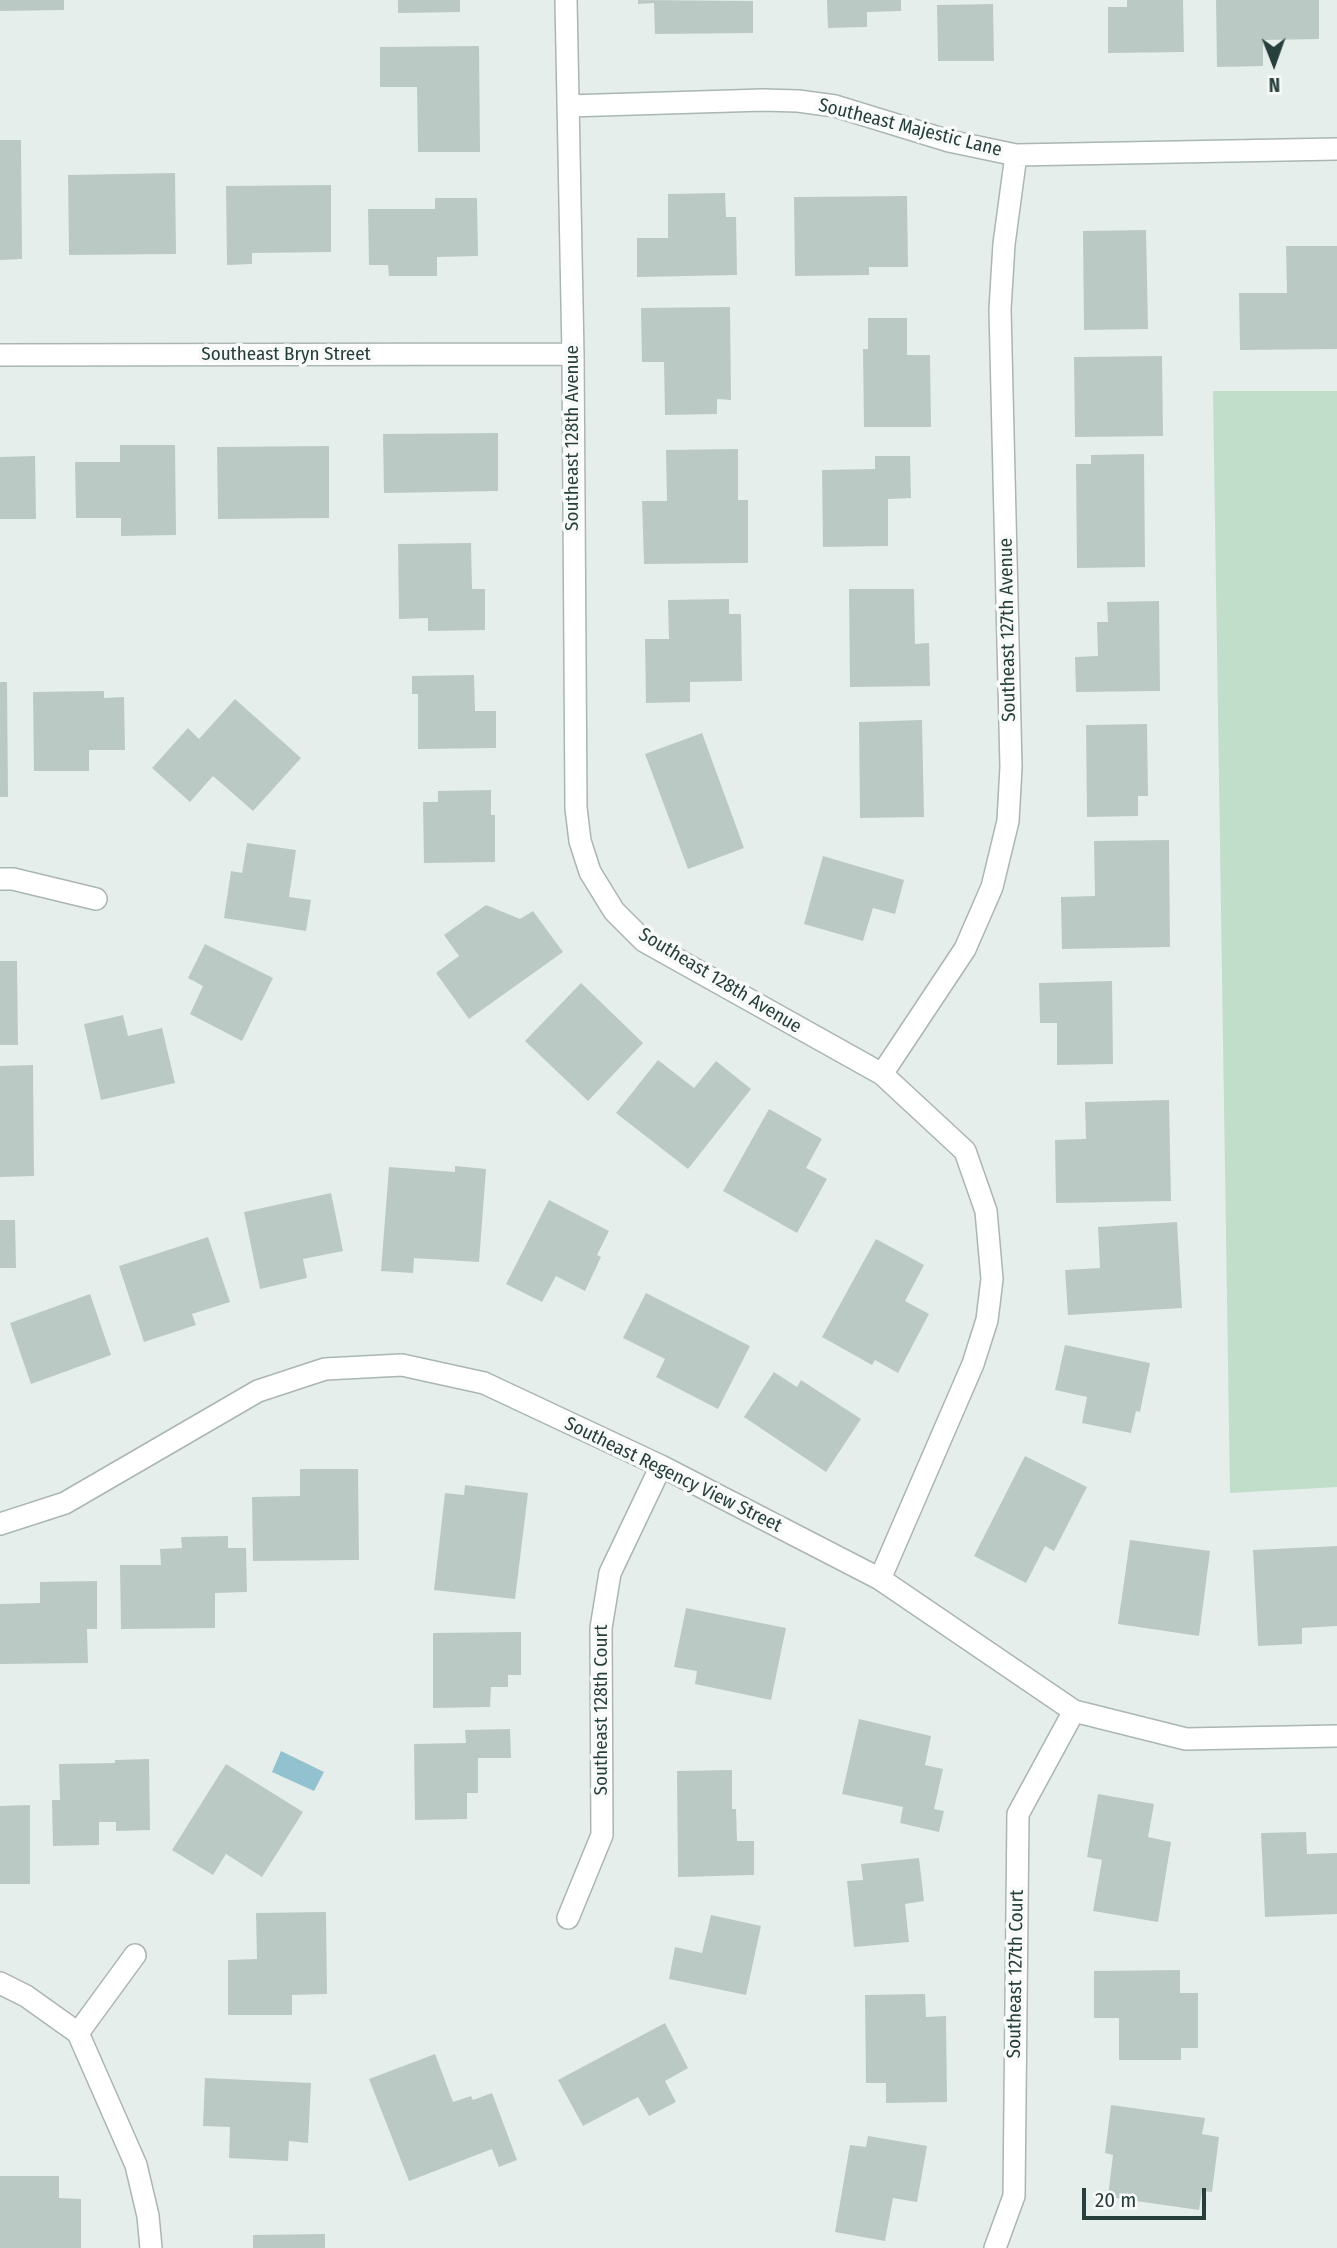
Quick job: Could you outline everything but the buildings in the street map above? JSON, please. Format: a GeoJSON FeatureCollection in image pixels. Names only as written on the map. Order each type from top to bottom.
{"type":"FeatureCollection","features":[{"type":"Feature","properties":{"kind":"street","name":"Southeast 128th Avenue"},"geometry":{"type":"LineString","coordinates":[[566,0],[573,354],[576,808],[580,841],[590,872],[614,911],[644,941],[882,1074],[965,1151],[986,1211],[992,1279],[987,1320],[973,1364],[880,1579]]}},
{"type":"Feature","properties":{"kind":"street","name":"Southeast Majestic Lane"},"geometry":{"type":"LineString","coordinates":[[568,106],[798,101],[835,106],[949,141],[1016,155],[1337,149]]}},
{"type":"Feature","properties":{"kind":"street","name":"Southeast 127th Avenue"},"geometry":{"type":"LineString","coordinates":[[882,1074],[965,949],[992,887],[1007,821],[1012,767],[1000,309],[1004,244],[1016,155]]}},
{"type":"Feature","properties":{"kind":"street","name":"Southeast Bryn Street"},"geometry":{"type":"LineString","coordinates":[[0,355],[573,354]]}},
{"type":"Feature","properties":{"kind":"street"},"geometry":{"type":"LineString","coordinates":[[0,879],[96,899]]}},
{"type":"Feature","properties":{"kind":"street","name":"Southeast Regency View Street"},"geometry":{"type":"LineString","coordinates":[[0,1524],[65,1503],[258,1391],[325,1369],[402,1365],[484,1383],[661,1466],[880,1579],[1074,1712],[1186,1739],[1337,1736]]}},
{"type":"Feature","properties":{"kind":"street","name":"Southeast 128th Court"},"geometry":{"type":"LineString","coordinates":[[568,1918],[602,1835],[601,1628],[610,1573],[661,1466]]}},
{"type":"Feature","properties":{"kind":"street","name":"Southeast 127th Court"},"geometry":{"type":"LineString","coordinates":[[995,2248],[1014,2196],[1018,1814],[1074,1712]]}},
{"type":"Feature","properties":{"kind":"street"},"geometry":{"type":"LineString","coordinates":[[78,2033],[135,1955]]}},
{"type":"Feature","properties":{"kind":"street"},"geometry":{"type":"LineString","coordinates":[[0,1983],[26,1996],[78,2033],[136,2165],[148,2216],[150,2248]]}},
{"type":"Feature","properties":{"kind":"green space"},"geometry":{"type":"Polygon","coordinates":[[[1213,391],[1337,391],[1337,1487],[1230,1493],[1213,391]]]}},
{"type":"Feature","properties":{"kind":"water"},"geometry":{"type":"Polygon","coordinates":[[[281,1751],[324,1772],[314,1791],[272,1772],[281,1751]]]}}]}
